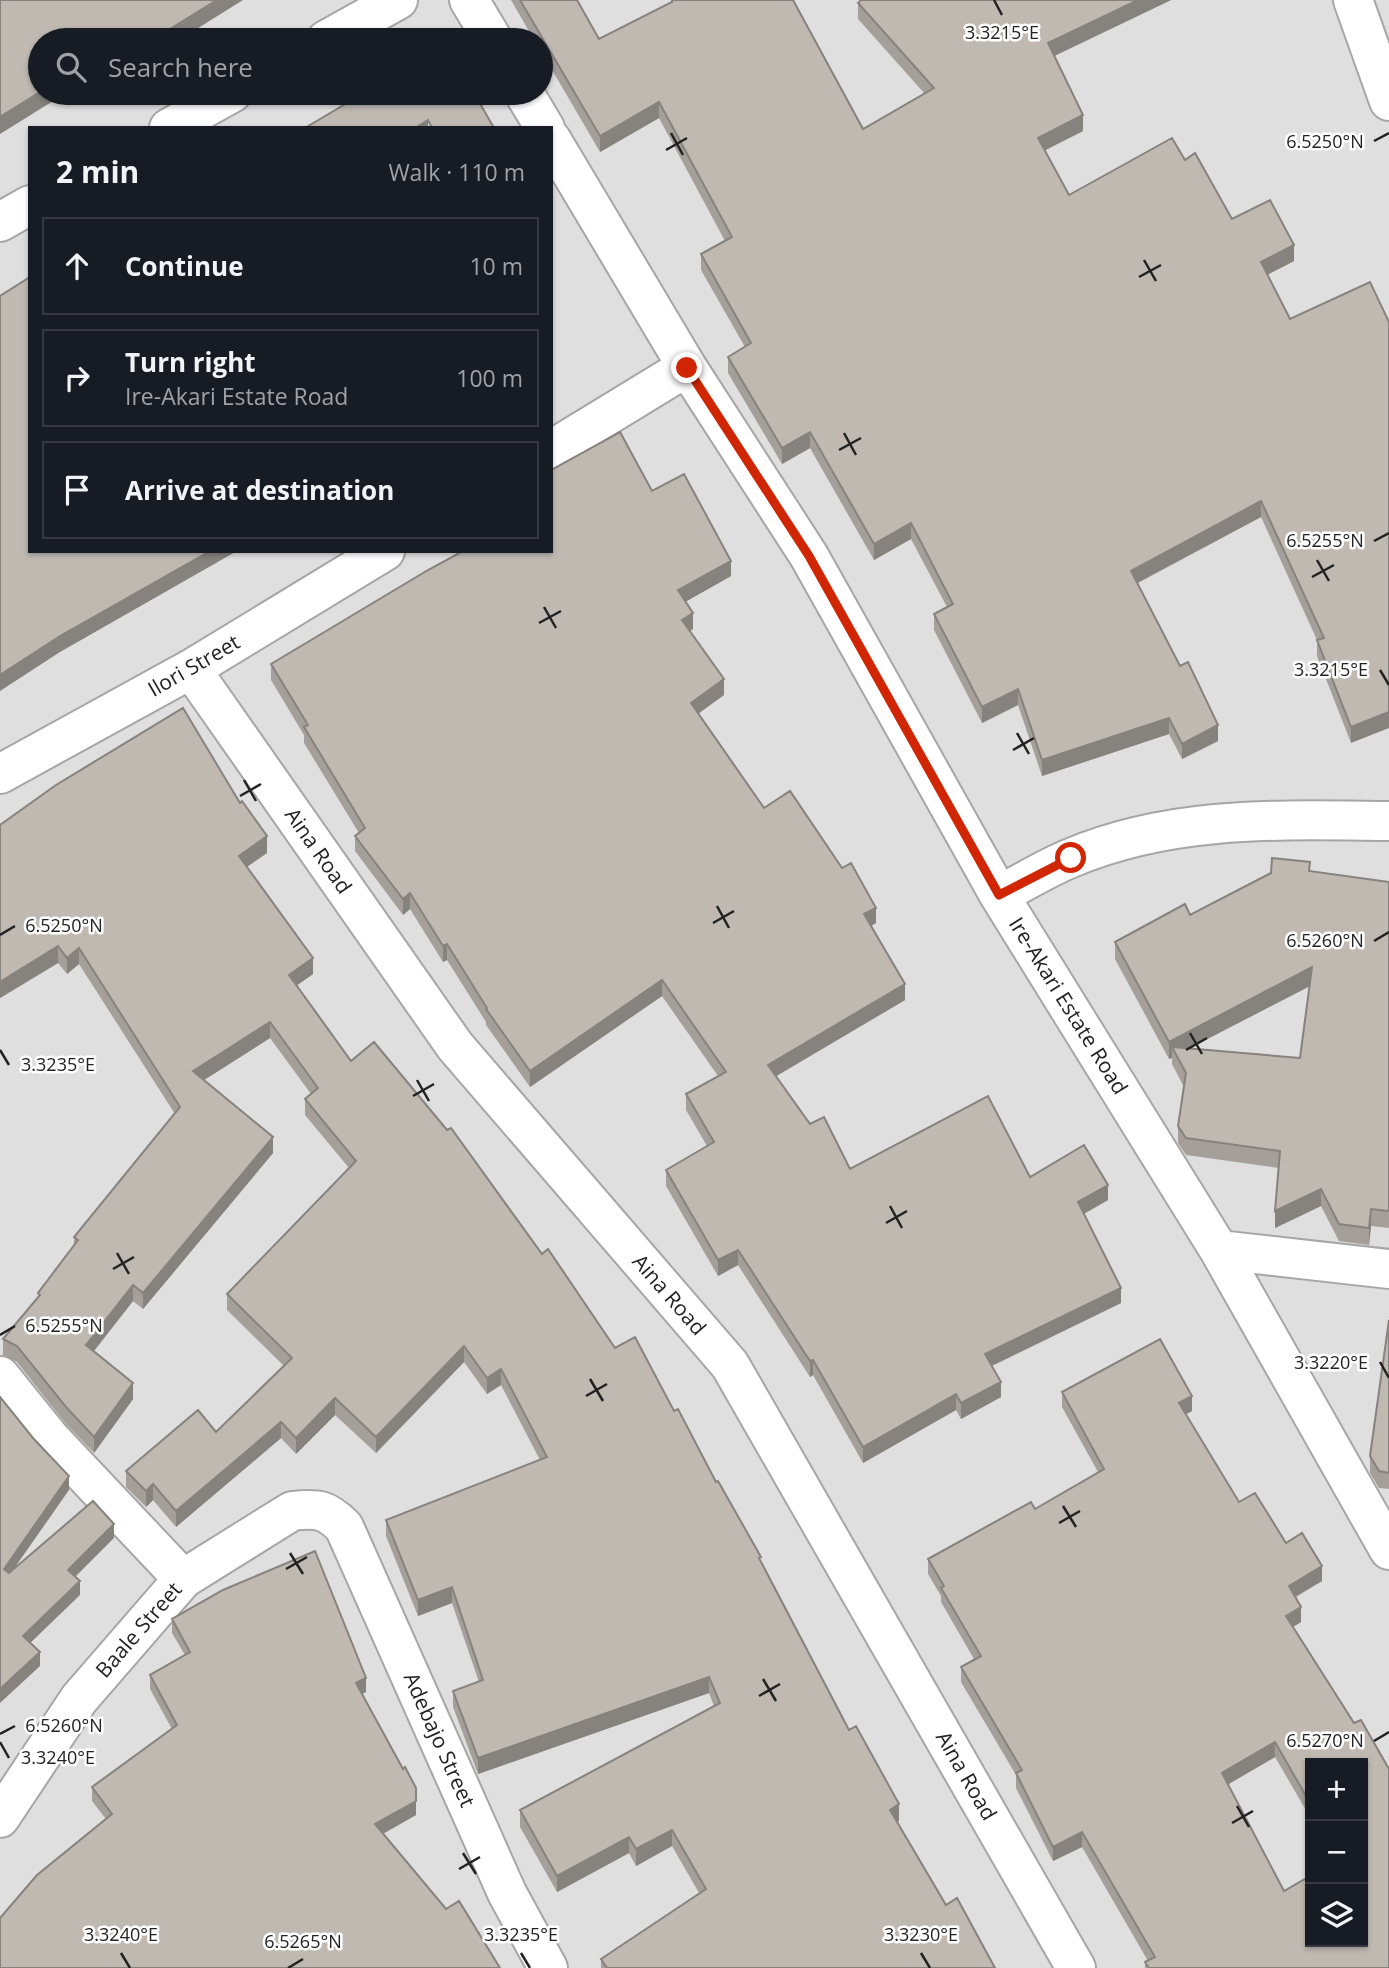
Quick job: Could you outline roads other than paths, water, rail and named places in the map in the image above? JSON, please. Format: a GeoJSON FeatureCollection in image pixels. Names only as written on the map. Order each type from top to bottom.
{"type":"FeatureCollection","features":[{"type":"Feature","properties":{"kind":"street"},"geometry":{"type":"LineString","coordinates":[[348,28],[398,0]]}},
{"type":"Feature","properties":{"kind":"street"},"geometry":{"type":"LineString","coordinates":[[469,0],[486,28]]}},
{"type":"Feature","properties":{"kind":"street"},"geometry":{"type":"LineString","coordinates":[[1353,0],[1389,101]]}},
{"type":"Feature","properties":{"kind":"street"},"geometry":{"type":"LineString","coordinates":[[173,126],[210,105]]}},
{"type":"Feature","properties":{"kind":"street"},"geometry":{"type":"LineString","coordinates":[[531,105],[544,126]]}},
{"type":"Feature","properties":{"kind":"street","name":"Ire-Akari Estate Road"},"geometry":{"type":"LineString","coordinates":[[553,142],[687,368],[809,556],[999,895],[1219,1250],[1389,1550]]}},
{"type":"Feature","properties":{"kind":"street"},"geometry":{"type":"LineString","coordinates":[[0,222],[28,206]]}},
{"type":"Feature","properties":{"kind":"street"},"geometry":{"type":"LineString","coordinates":[[553,449],[687,368]]}},
{"type":"Feature","properties":{"kind":"street","name":"Ilori Street"},"geometry":{"type":"LineString","coordinates":[[0,775],[191,669],[382,553]]}},
{"type":"Feature","properties":{"kind":"street","name":"Aina Road"},"geometry":{"type":"LineString","coordinates":[[191,669],[455,1046],[730,1365],[1076,1968]]}},
{"type":"Feature","properties":{"kind":"street"},"geometry":{"type":"LineString","coordinates":[[999,895],[1071,858],[1134,837],[1212,823],[1252,820],[1389,821]]}},
{"type":"Feature","properties":{"kind":"street"},"geometry":{"type":"LineString","coordinates":[[1219,1250],[1389,1269]]}},
{"type":"Feature","properties":{"kind":"street"},"geometry":{"type":"LineString","coordinates":[[0,1376],[50,1438],[183,1579]]}},
{"type":"Feature","properties":{"kind":"street","name":"Baale Street"},"geometry":{"type":"LineString","coordinates":[[0,1818],[79,1699],[183,1579],[292,1511],[311,1509],[329,1512]]}},
{"type":"Feature","properties":{"kind":"street","name":"Adebajo Street"},"geometry":{"type":"LineString","coordinates":[[329,1512],[344,1527],[507,1893],[548,1968]]}}]}
